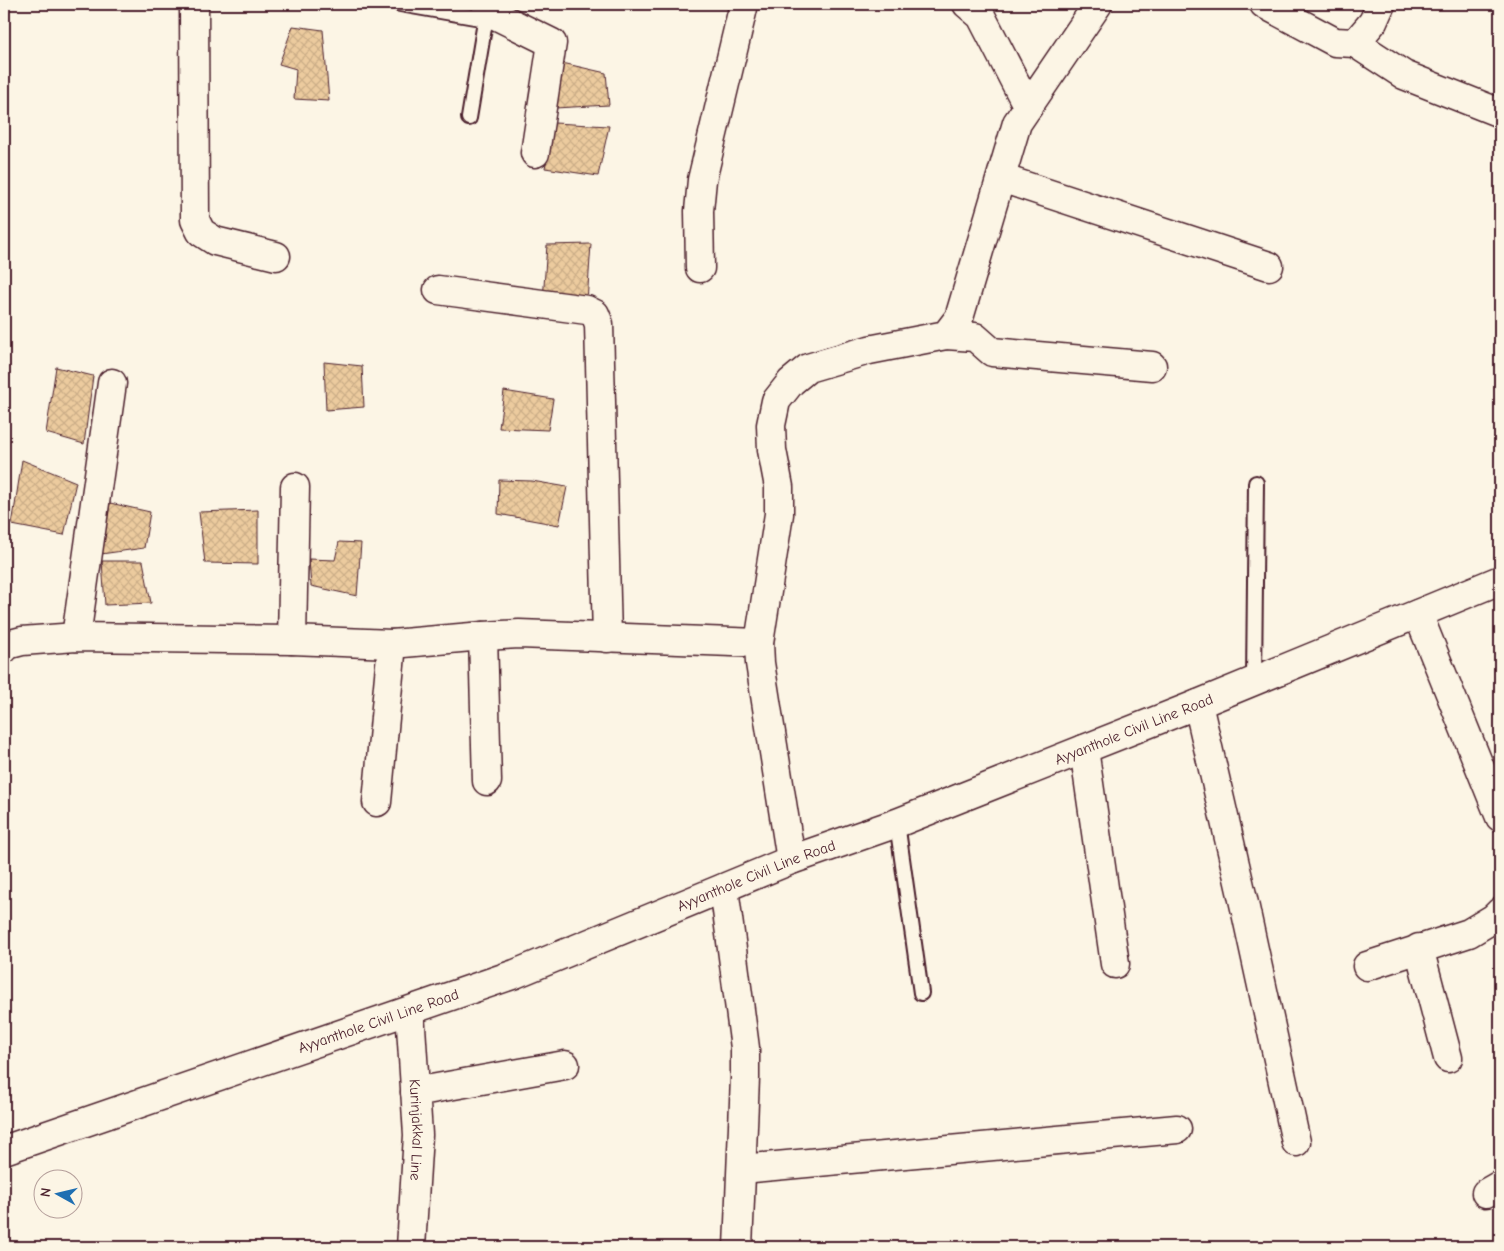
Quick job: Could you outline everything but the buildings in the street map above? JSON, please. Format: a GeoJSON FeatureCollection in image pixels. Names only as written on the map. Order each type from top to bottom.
{"type":"FeatureCollection","features":[{"type":"Feature","properties":{"kind":"street"},"geometry":{"type":"LineString","coordinates":[[194,4],[195,220],[201,232],[215,240],[276,256]]}},
{"type":"Feature","properties":{"kind":"street"},"geometry":{"type":"LineString","coordinates":[[700,268],[699,212],[702,180],[744,4]]}},
{"type":"Feature","properties":{"kind":"street"},"geometry":{"type":"LineString","coordinates":[[967,4],[981,16],[1028,107]]}},
{"type":"Feature","properties":{"kind":"street"},"geometry":{"type":"LineString","coordinates":[[946,335],[959,318],[1017,123],[1098,4]]}},
{"type":"Feature","properties":{"kind":"street"},"geometry":{"type":"LineString","coordinates":[[1264,4],[1335,42],[1355,43],[1404,75],[1500,113]]}},
{"type":"Feature","properties":{"kind":"street"},"geometry":{"type":"LineString","coordinates":[[1355,43],[1373,22],[1381,4]]}},
{"type":"Feature","properties":{"kind":"street"},"geometry":{"type":"LineString","coordinates":[[487,12],[552,43],[535,153]]}},
{"type":"Feature","properties":{"kind":"street"},"geometry":{"type":"LineString","coordinates":[[1001,178],[1269,266]]}},
{"type":"Feature","properties":{"kind":"street"},"geometry":{"type":"LineString","coordinates":[[438,290],[587,310],[595,314],[599,324],[607,638]]}},
{"type":"Feature","properties":{"kind":"street"},"geometry":{"type":"LineString","coordinates":[[791,860],[760,663],[759,644],[779,514],[779,487],[772,450],[771,425],[776,400],[808,368],[869,350],[946,335],[975,337],[992,352],[1152,366]]}},
{"type":"Feature","properties":{"kind":"street"},"geometry":{"type":"LineString","coordinates":[[76,637],[112,383]]}},
{"type":"Feature","properties":{"kind":"street"},"geometry":{"type":"LineString","coordinates":[[292,640],[295,486]]}},
{"type":"Feature","properties":{"kind":"street","name":"Ayyanthole Civil Line Road"},"geometry":{"type":"LineString","coordinates":[[4,1150],[410,1012],[515,974],[791,860],[897,823],[1198,704],[1500,580]]}},
{"type":"Feature","properties":{"kind":"street"},"geometry":{"type":"LineString","coordinates":[[1418,614],[1500,817]]}},
{"type":"Feature","properties":{"kind":"street"},"geometry":{"type":"LineString","coordinates":[[4,649],[7,645],[22,641],[76,637],[292,640],[392,644],[519,634],[759,644]]}},
{"type":"Feature","properties":{"kind":"street"},"geometry":{"type":"LineString","coordinates":[[483,636],[487,781]]}},
{"type":"Feature","properties":{"kind":"street"},"geometry":{"type":"LineString","coordinates":[[376,802],[392,644]]}},
{"type":"Feature","properties":{"kind":"street"},"geometry":{"type":"LineString","coordinates":[[1198,704],[1296,1142]]}},
{"type":"Feature","properties":{"kind":"street"},"geometry":{"type":"LineString","coordinates":[[1084,749],[1114,964]]}},
{"type":"Feature","properties":{"kind":"street"},"geometry":{"type":"LineString","coordinates":[[724,888],[745,1048],[738,1247]]}},
{"type":"Feature","properties":{"kind":"street"},"geometry":{"type":"LineString","coordinates":[[1367,966],[1469,932],[1494,918],[1500,912]]}},
{"type":"Feature","properties":{"kind":"street"},"geometry":{"type":"LineString","coordinates":[[1419,948],[1448,1058]]}},
{"type":"Feature","properties":{"kind":"street","name":"Kurinjakkal Line"},"geometry":{"type":"LineString","coordinates":[[410,1012],[418,1135],[410,1247]]}},
{"type":"Feature","properties":{"kind":"street"},"geometry":{"type":"LineString","coordinates":[[415,1092],[565,1065]]}},
{"type":"Feature","properties":{"kind":"street"},"geometry":{"type":"LineString","coordinates":[[742,1169],[1177,1129]]}},
{"type":"Feature","properties":{"kind":"lane"},"geometry":{"type":"LineString","coordinates":[[400,4],[487,12],[469,118]]}},
{"type":"Feature","properties":{"kind":"lane"},"geometry":{"type":"LineString","coordinates":[[1254,681],[1256,484]]}},
{"type":"Feature","properties":{"kind":"lane"},"geometry":{"type":"LineString","coordinates":[[897,823],[920,993]]}}]}
